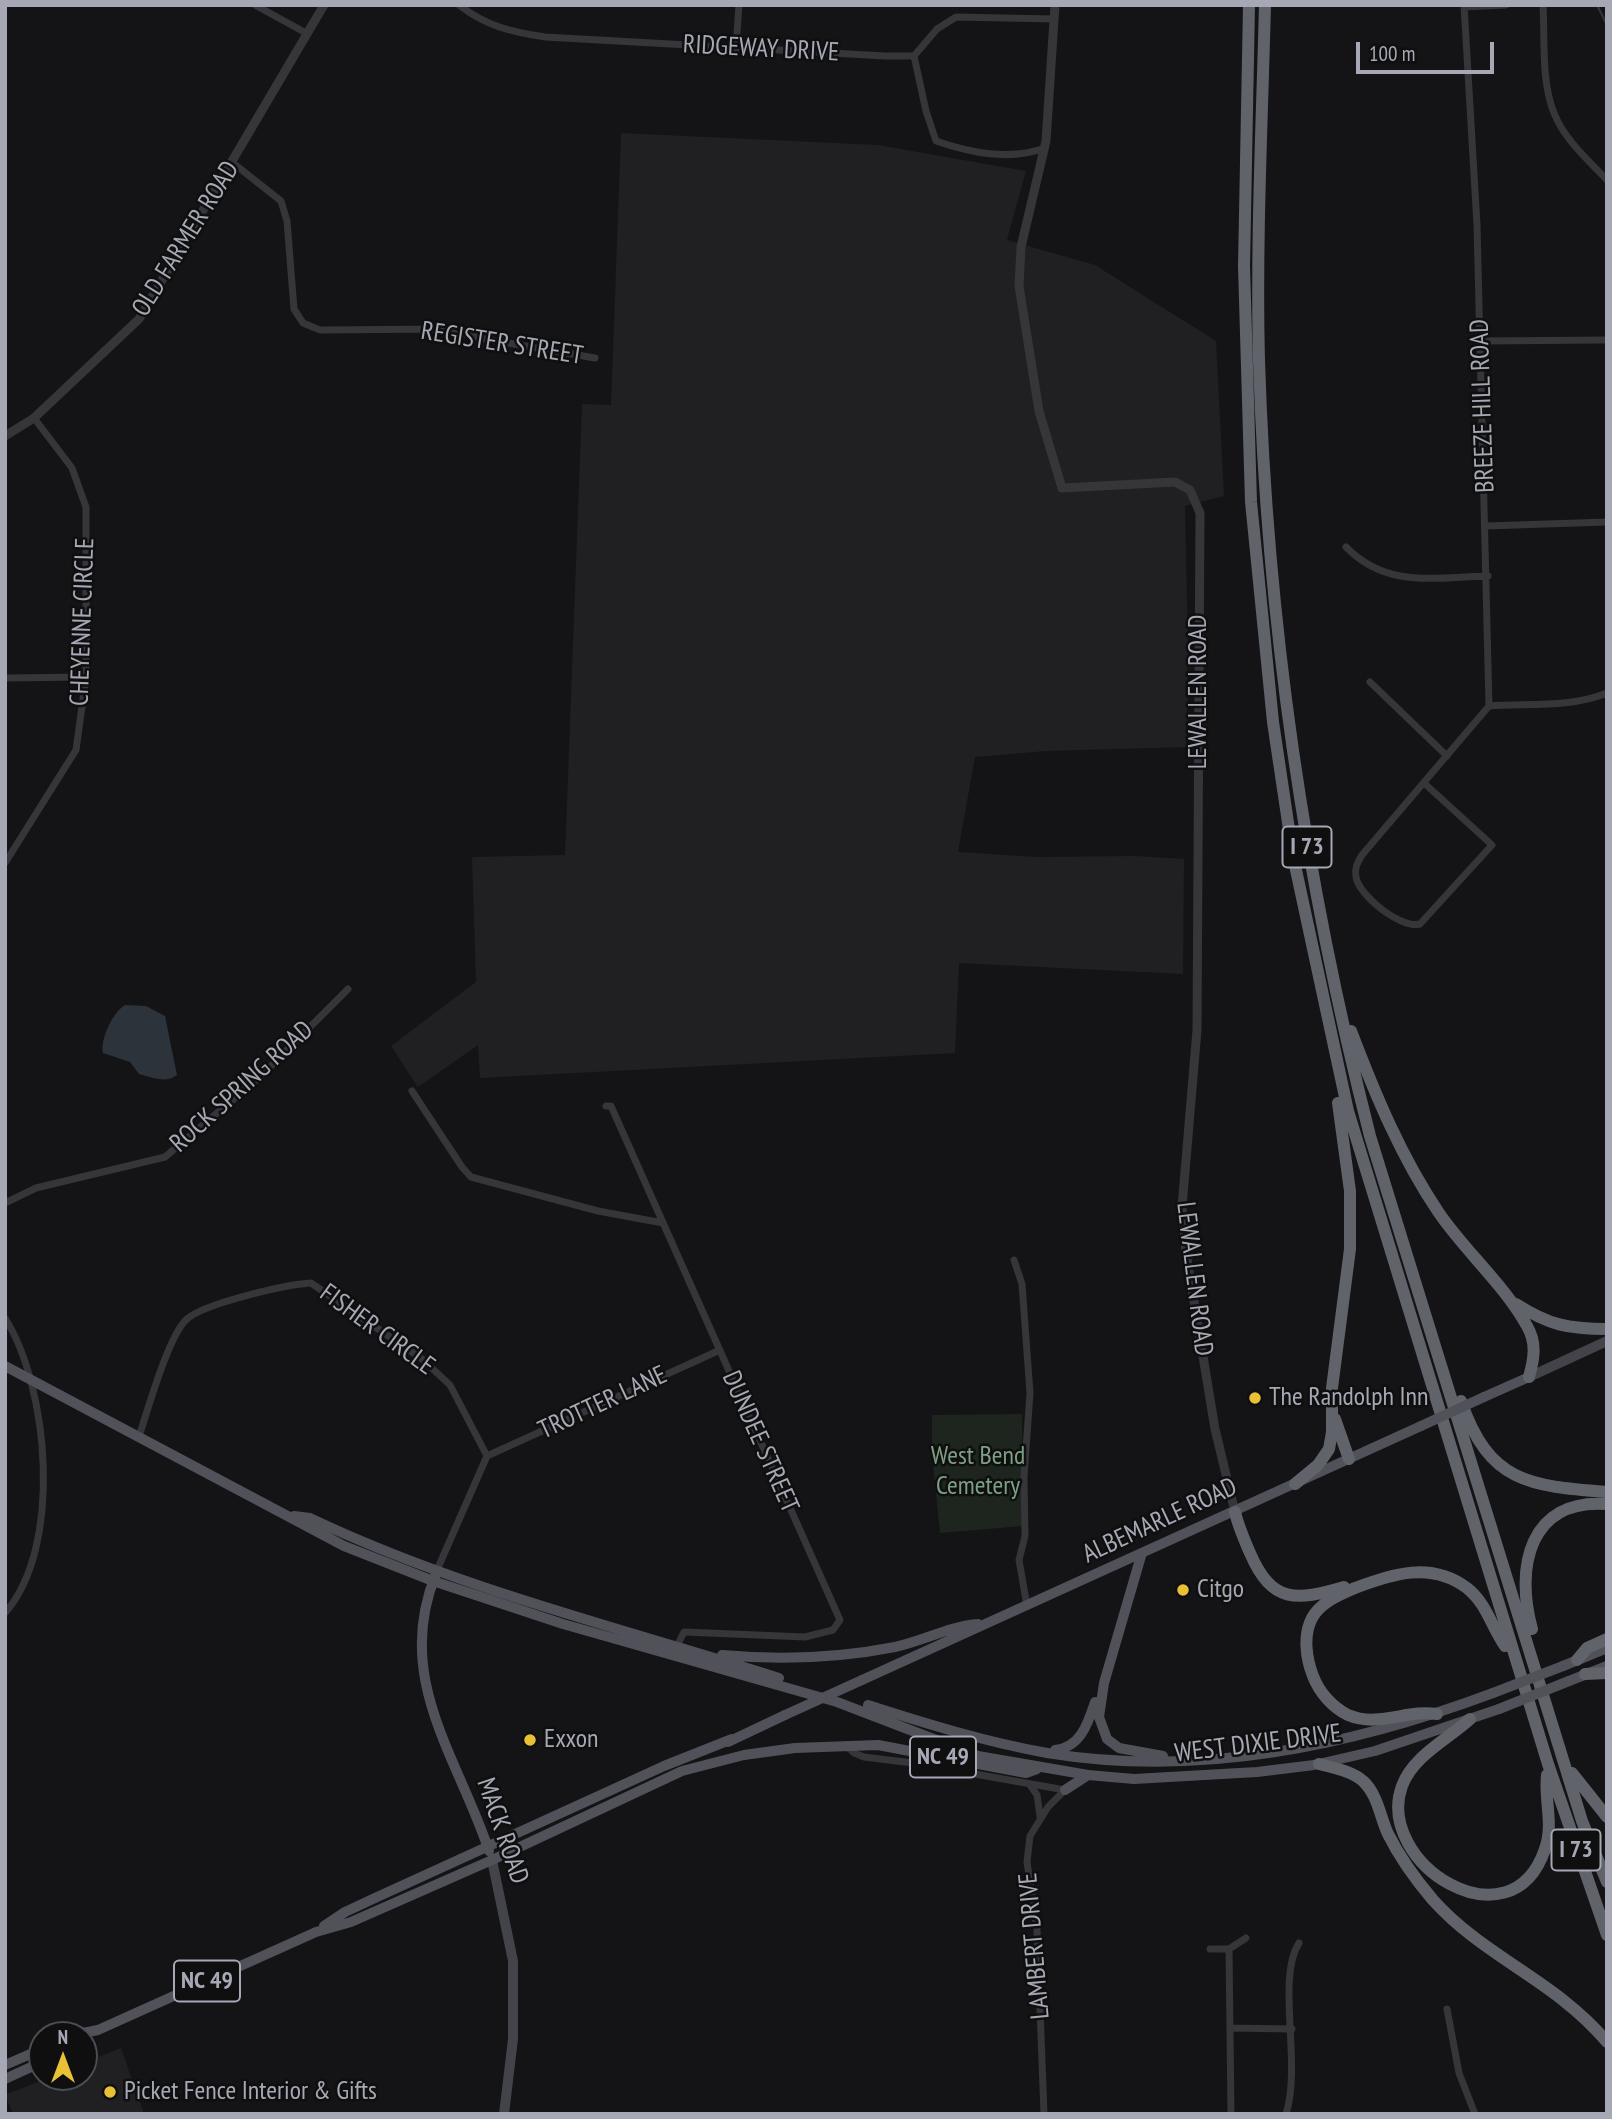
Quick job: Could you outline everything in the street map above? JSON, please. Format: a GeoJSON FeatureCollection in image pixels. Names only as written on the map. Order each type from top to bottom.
{"type":"FeatureCollection","features":[{"type":"Feature","properties":{"kind":"highway","name":"I 73"},"geometry":{"type":"LineString","coordinates":[[1249,5],[1244,266],[1251,502],[1273,722],[1293,856],[1326,1023],[1348,1111],[1400,1291],[1548,1764],[1607,1936]]}},
{"type":"Feature","properties":{"kind":"highway","name":"I 73"},"geometry":{"type":"LineString","coordinates":[[1265,5],[1259,360],[1272,578],[1296,779],[1335,988],[1370,1136],[1582,1821],[1607,1882]]}},
{"type":"Feature","properties":{"kind":"highway"},"geometry":{"type":"LineString","coordinates":[[1335,988],[1369,1080],[1413,1171],[1470,1255],[1510,1300],[1528,1327],[1534,1343],[1534,1358],[1529,1377]]}},
{"type":"Feature","properties":{"kind":"highway"},"geometry":{"type":"LineString","coordinates":[[1295,1484],[1318,1465],[1329,1448],[1336,1348],[1350,1250],[1350,1191],[1326,1023]]}},
{"type":"Feature","properties":{"kind":"highway"},"geometry":{"type":"LineString","coordinates":[[1510,1300],[1541,1319],[1570,1329],[1607,1329]]}},
{"type":"Feature","properties":{"kind":"highway"},"geometry":{"type":"LineString","coordinates":[[1439,1358],[1451,1372],[1477,1437],[1499,1464],[1518,1477],[1539,1485],[1607,1492]]}},
{"type":"Feature","properties":{"kind":"highway"},"geometry":{"type":"LineString","coordinates":[[1332,1412],[1349,1459]]}},
{"type":"Feature","properties":{"kind":"highway"},"geometry":{"type":"LineString","coordinates":[[1534,1661],[1537,1644],[1524,1584],[1527,1561],[1535,1538],[1550,1519],[1571,1507],[1607,1504]]}},
{"type":"Feature","properties":{"kind":"highway"},"geometry":{"type":"LineString","coordinates":[[1235,1512],[1259,1573],[1280,1592],[1306,1597],[1368,1581],[1421,1572],[1453,1580],[1480,1602],[1515,1660]]}},
{"type":"Feature","properties":{"kind":"highway"},"geometry":{"type":"LineString","coordinates":[[1368,1581],[1329,1601],[1312,1618],[1307,1646],[1315,1680],[1332,1704],[1363,1719],[1385,1720],[1421,1711],[1437,1714]]}},
{"type":"Feature","properties":{"kind":"highway"},"geometry":{"type":"LineString","coordinates":[[1577,1660],[1587,1648],[1607,1639]]}},
{"type":"Feature","properties":{"kind":"highway"},"geometry":{"type":"LineString","coordinates":[[1585,1674],[1607,1673]]}},
{"type":"Feature","properties":{"kind":"highway"},"geometry":{"type":"LineString","coordinates":[[1470,1720],[1425,1754],[1409,1771],[1401,1788],[1398,1806],[1401,1826],[1425,1866],[1462,1892],[1481,1896],[1503,1893],[1521,1883],[1535,1868],[1545,1851],[1549,1833],[1548,1764]]}},
{"type":"Feature","properties":{"kind":"highway"},"geometry":{"type":"LineString","coordinates":[[1319,1764],[1343,1771],[1364,1783],[1375,1797],[1387,1831],[1402,1858],[1451,1919],[1494,1953],[1557,1993],[1607,2042]]}},
{"type":"Feature","properties":{"kind":"highway"},"geometry":{"type":"LineString","coordinates":[[1567,1768],[1607,1816]]}},
{"type":"Feature","properties":{"kind":"main road","name":"ALBEMARLE ROAD"},"geometry":{"type":"LineString","coordinates":[[682,1771],[688,1764],[732,1740],[785,1715],[1141,1556],[1607,1341]]}},
{"type":"Feature","properties":{"kind":"main road"},"geometry":{"type":"LineString","coordinates":[[5,1366],[294,1516],[310,1518],[435,1575],[563,1624],[905,1723]]}},
{"type":"Feature","properties":{"kind":"main road"},"geometry":{"type":"LineString","coordinates":[[1141,1556],[1104,1683],[1099,1717],[1103,1732],[1112,1744],[1125,1751],[1157,1754],[1176,1761]]}},
{"type":"Feature","properties":{"kind":"main road"},"geometry":{"type":"LineString","coordinates":[[435,1575],[700,1653],[905,1723]]}},
{"type":"Feature","properties":{"kind":"main road","name":"MACK ROAD"},"geometry":{"type":"LineString","coordinates":[[435,1575],[422,1625],[423,1681],[437,1729],[478,1816],[488,1846],[513,1961],[513,2039],[504,2114]]}},
{"type":"Feature","properties":{"kind":"main road"},"geometry":{"type":"LineString","coordinates":[[700,1653],[779,1657],[848,1654],[896,1646],[964,1625],[988,1623]]}},
{"type":"Feature","properties":{"kind":"main road","name":"WEST DIXIE DRIVE"},"geometry":{"type":"LineString","coordinates":[[905,1723],[1045,1752],[1137,1761],[1258,1755],[1325,1745],[1437,1714],[1607,1648]]}},
{"type":"Feature","properties":{"kind":"main road","name":"WEST DIXIE DRIVE"},"geometry":{"type":"LineString","coordinates":[[905,1723],[966,1753],[1040,1768],[1088,1775],[1194,1778],[1319,1764],[1375,1751],[1470,1720],[1607,1666]]}},
{"type":"Feature","properties":{"kind":"main road"},"geometry":{"type":"LineString","coordinates":[[1045,1752],[1067,1748],[1079,1738],[1104,1683]]}},
{"type":"Feature","properties":{"kind":"main road","name":"ALBEMARLE ROAD"},"geometry":{"type":"LineString","coordinates":[[488,1846],[664,1766],[732,1740]]}},
{"type":"Feature","properties":{"kind":"main road","name":"NC 49"},"geometry":{"type":"LineString","coordinates":[[98,2030],[316,1932],[351,1922],[492,1860],[682,1771],[744,1755],[845,1745],[896,1747],[1026,1773],[1040,1768]]}},
{"type":"Feature","properties":{"kind":"main road"},"geometry":{"type":"LineString","coordinates":[[1065,1790],[1088,1775]]}},
{"type":"Feature","properties":{"kind":"main road","name":"NC 49"},"geometry":{"type":"LineString","coordinates":[[316,1932],[345,1912],[488,1846]]}},
{"type":"Feature","properties":{"kind":"main road"},"geometry":{"type":"LineString","coordinates":[[5,2065],[28,2055]]}},
{"type":"Feature","properties":{"kind":"main road"},"geometry":{"type":"LineString","coordinates":[[5,2079],[28,2068]]}},
{"type":"Feature","properties":{"kind":"street"},"geometry":{"type":"LineString","coordinates":[[255,5],[306,33]]}},
{"type":"Feature","properties":{"kind":"street","name":"OLD FARMER ROAD"},"geometry":{"type":"LineString","coordinates":[[5,436],[34,418],[139,320],[324,5]]}},
{"type":"Feature","properties":{"kind":"street","name":"RIDGEWAY DRIVE"},"geometry":{"type":"LineString","coordinates":[[459,5],[478,20],[505,31],[545,37],[914,56]]}},
{"type":"Feature","properties":{"kind":"street"},"geometry":{"type":"LineString","coordinates":[[736,47],[739,5]]}},
{"type":"Feature","properties":{"kind":"street","name":"LEWALLEN ROAD"},"geometry":{"type":"LineString","coordinates":[[1055,5],[1052,81],[1045,148],[1021,247],[1019,286],[1021,314],[1039,411],[1062,488],[1175,482],[1190,490],[1200,513],[1197,1030],[1182,1207],[1186,1253],[1215,1429],[1235,1512]]}},
{"type":"Feature","properties":{"kind":"street"},"geometry":{"type":"LineString","coordinates":[[1464,6],[1506,5]]}},
{"type":"Feature","properties":{"kind":"street"},"geometry":{"type":"LineString","coordinates":[[1542,5],[1547,78],[1554,113],[1568,137],[1607,180]]}},
{"type":"Feature","properties":{"kind":"street","name":"BREEZE HILL ROAD"},"geometry":{"type":"LineString","coordinates":[[1464,6],[1481,341],[1489,706]]}},
{"type":"Feature","properties":{"kind":"street"},"geometry":{"type":"LineString","coordinates":[[1045,148],[1030,153],[1003,155],[971,151],[936,141],[926,111],[914,56],[937,29],[956,17],[1055,19]]}},
{"type":"Feature","properties":{"kind":"street","name":"REGISTER STREET"},"geometry":{"type":"LineString","coordinates":[[233,163],[281,201],[287,221],[294,309],[303,323],[320,330],[445,329],[485,339],[596,358]]}},
{"type":"Feature","properties":{"kind":"street"},"geometry":{"type":"LineString","coordinates":[[1481,341],[1607,340]]}},
{"type":"Feature","properties":{"kind":"street","name":"CHEYENNE CIRCLE"},"geometry":{"type":"LineString","coordinates":[[5,863],[76,750],[86,677],[86,508],[72,468],[34,418]]}},
{"type":"Feature","properties":{"kind":"street"},"geometry":{"type":"LineString","coordinates":[[1486,526],[1607,522]]}},
{"type":"Feature","properties":{"kind":"street"},"geometry":{"type":"LineString","coordinates":[[1346,547],[1359,560],[1391,577],[1488,576]]}},
{"type":"Feature","properties":{"kind":"street"},"geometry":{"type":"LineString","coordinates":[[5,678],[86,677]]}},
{"type":"Feature","properties":{"kind":"street"},"geometry":{"type":"LineString","coordinates":[[1370,682],[1447,756]]}},
{"type":"Feature","properties":{"kind":"street"},"geometry":{"type":"LineString","coordinates":[[1424,783],[1492,845],[1420,923],[1412,926],[1400,923],[1362,890],[1356,878],[1356,866],[1424,783],[1489,706],[1577,701],[1607,693]]}},
{"type":"Feature","properties":{"kind":"street","name":"ROCK SPRING ROAD"},"geometry":{"type":"LineString","coordinates":[[5,1203],[36,1188],[164,1157],[261,1076],[348,989]]}},
{"type":"Feature","properties":{"kind":"street"},"geometry":{"type":"LineString","coordinates":[[412,1091],[471,1177],[598,1211],[663,1223]]}},
{"type":"Feature","properties":{"kind":"street","name":"DUNDEE STREET"},"geometry":{"type":"LineString","coordinates":[[606,1106],[611,1106],[840,1620],[833,1630],[805,1637],[684,1632],[677,1646]]}},
{"type":"Feature","properties":{"kind":"street"},"geometry":{"type":"LineString","coordinates":[[1014,1260],[1024,1300],[1030,1393],[1024,1477],[1025,1536],[1019,1560],[1027,1605]]}},
{"type":"Feature","properties":{"kind":"street","name":"FISHER CIRCLE"},"geometry":{"type":"LineString","coordinates":[[139,1436],[173,1340],[184,1320],[224,1303],[297,1283],[311,1283],[411,1352],[450,1385],[487,1456]]}},
{"type":"Feature","properties":{"kind":"street"},"geometry":{"type":"LineString","coordinates":[[5,1318],[34,1381],[39,1407],[43,1512],[36,1554],[5,1613]]}},
{"type":"Feature","properties":{"kind":"street","name":"TROTTER LANE"},"geometry":{"type":"LineString","coordinates":[[487,1456],[720,1350]]}},
{"type":"Feature","properties":{"kind":"street"},"geometry":{"type":"LineString","coordinates":[[435,1575],[487,1456]]}},
{"type":"Feature","properties":{"kind":"street"},"geometry":{"type":"LineString","coordinates":[[845,1745],[864,1757],[913,1762],[1065,1790]]}},
{"type":"Feature","properties":{"kind":"street"},"geometry":{"type":"LineString","coordinates":[[1030,1785],[1037,1795],[1040,1820]]}},
{"type":"Feature","properties":{"kind":"street","name":"LAMBERT DRIVE"},"geometry":{"type":"LineString","coordinates":[[1044,2114],[1037,1929],[1027,1862],[1030,1836],[1065,1790]]}},
{"type":"Feature","properties":{"kind":"street"},"geometry":{"type":"LineString","coordinates":[[1210,1949],[1229,1948],[1246,1938]]}},
{"type":"Feature","properties":{"kind":"street"},"geometry":{"type":"LineString","coordinates":[[1286,2114],[1293,2079],[1290,1962],[1299,1943]]}},
{"type":"Feature","properties":{"kind":"street"},"geometry":{"type":"LineString","coordinates":[[1229,1948],[1231,2114]]}},
{"type":"Feature","properties":{"kind":"street"},"geometry":{"type":"LineString","coordinates":[[1447,2008],[1453,2051],[1475,2114]]}},
{"type":"Feature","properties":{"kind":"street"},"geometry":{"type":"LineString","coordinates":[[1230,2028],[1292,2029]]}},
{"type":"Feature","properties":{"kind":"shaded area"},"geometry":{"type":"Polygon","coordinates":[[[621,133],[878,145],[1026,171],[1007,240],[1095,265],[1216,341],[1224,496],[1185,506],[1188,649],[1186,747],[1046,751],[975,757],[958,852],[1036,857],[1135,856],[1184,859],[1183,974],[959,963],[955,1053],[480,1078],[478,1045],[418,1087],[391,1046],[476,982],[472,857],[565,855],[582,404],[611,405],[621,133]]]}},
{"type":"Feature","properties":{"kind":"shaded area"},"geometry":{"type":"Polygon","coordinates":[[[125,1005],[146,1006],[165,1016],[177,1075],[173,1078],[153,1078],[139,1074],[130,1062],[103,1053],[103,1041],[108,1026],[125,1005]]]}},
{"type":"Feature","properties":{"kind":"shaded area"},"geometry":{"type":"Polygon","coordinates":[[[121,2048],[144,2114],[13,2114],[5,2095],[28,2086],[28,2091],[98,2091],[98,2057],[121,2048]]]}},
{"type":"Feature","properties":{"kind":"green space","name":"West Bend Cemetery"},"geometry":{"type":"Polygon","coordinates":[[[1022,1414],[1023,1526],[940,1533],[932,1454],[932,1415],[1022,1414]]]}},
{"type":"Feature","properties":{"kind":"waterway"},"geometry":{"type":"LineString","coordinates":[[1597,5],[1607,25]]}},
{"type":"Feature","properties":{"kind":"place","name":"The Randolph Inn"},"geometry":{"type":"Point","coordinates":[1255,1398]}},
{"type":"Feature","properties":{"kind":"place","name":"Citgo"},"geometry":{"type":"Point","coordinates":[1183,1590]}},
{"type":"Feature","properties":{"kind":"place","name":"Exxon"},"geometry":{"type":"Point","coordinates":[530,1740]}},
{"type":"Feature","properties":{"kind":"place","name":"Picket Fence Interior & Gifts"},"geometry":{"type":"Point","coordinates":[110,2092]}}]}
